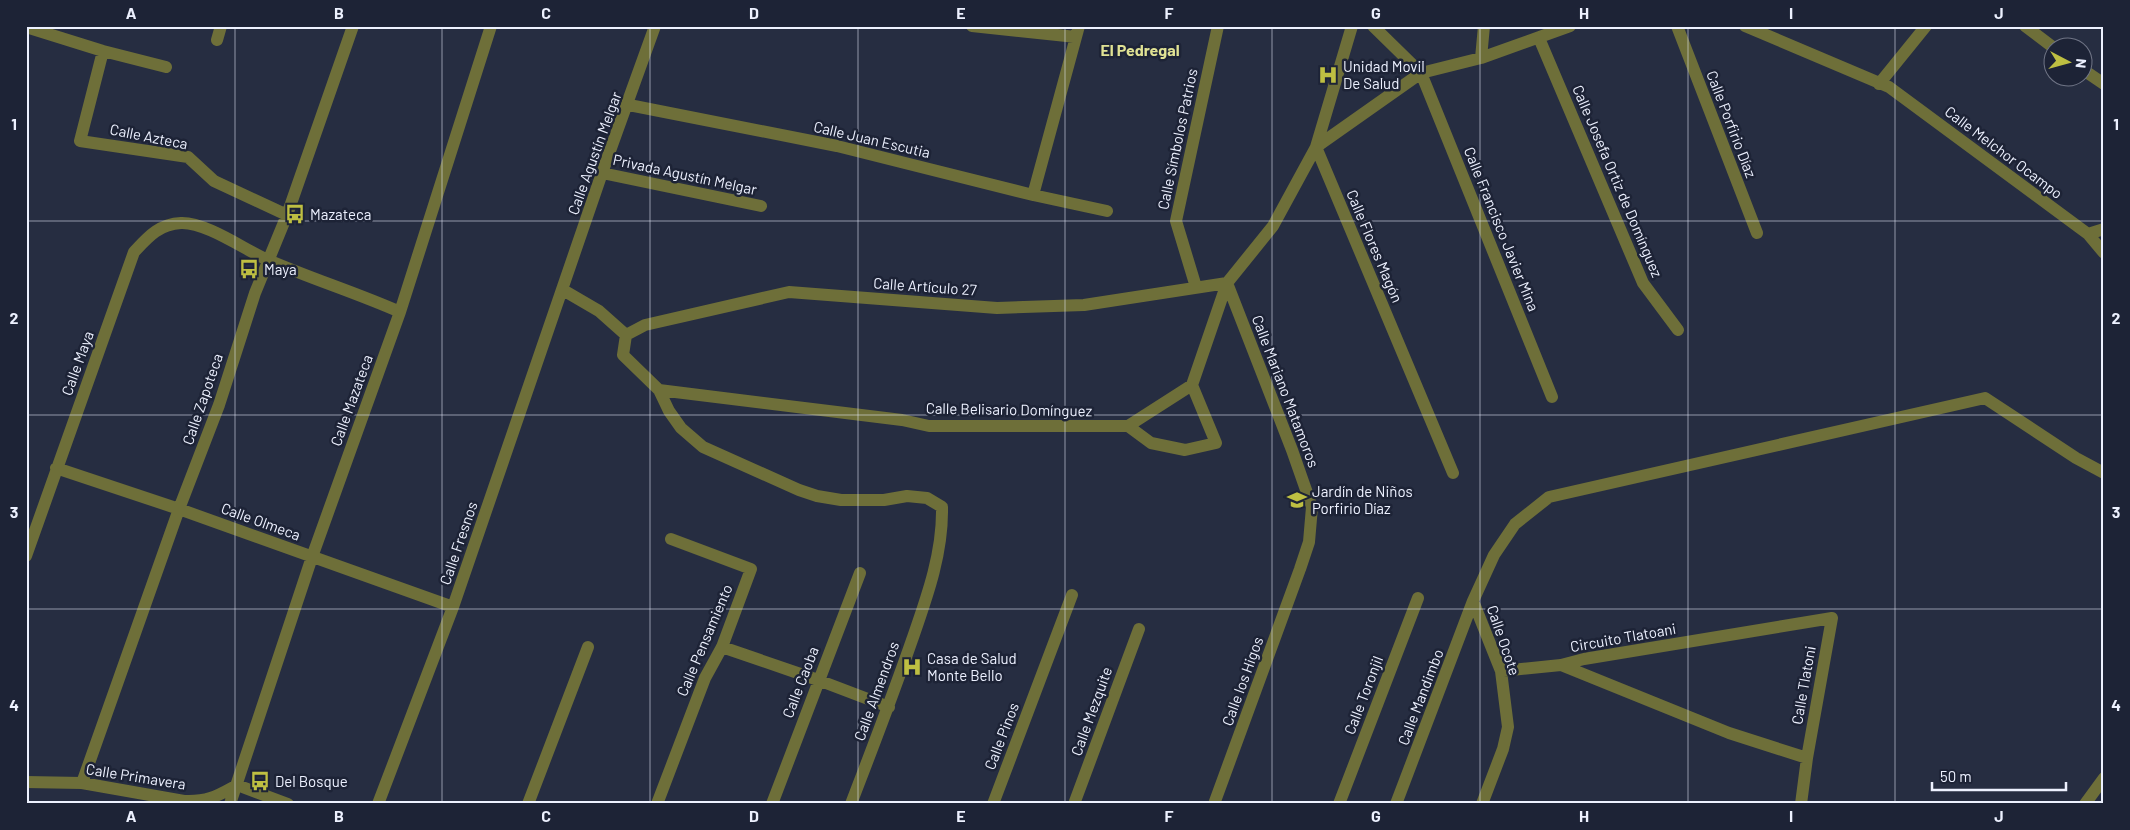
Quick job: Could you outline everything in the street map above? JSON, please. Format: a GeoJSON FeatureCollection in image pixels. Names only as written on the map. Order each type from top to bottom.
{"type":"FeatureCollection","features":[{"type":"Feature","properties":{"kind":"street"},"geometry":{"type":"LineString","coordinates":[[217,40],[221,26]]}},
{"type":"Feature","properties":{"kind":"street","name":"Calle Zapoteca"},"geometry":{"type":"LineString","coordinates":[[82,783],[179,509],[219,405],[268,260],[287,214],[353,26]]}},
{"type":"Feature","properties":{"kind":"street","name":"Calle Mazateca"},"geometry":{"type":"LineString","coordinates":[[230,804],[312,557],[400,312],[491,26]]}},
{"type":"Feature","properties":{"kind":"street","name":"Calle Agustín Melgar"},"geometry":{"type":"LineString","coordinates":[[563,290],[602,174],[656,26]]}},
{"type":"Feature","properties":{"kind":"street"},"geometry":{"type":"LineString","coordinates":[[972,26],[1078,32],[1033,195]]}},
{"type":"Feature","properties":{"kind":"street","name":"Calle Símbolos Patrios"},"geometry":{"type":"LineString","coordinates":[[1196,287],[1176,221],[1218,26]]}},
{"type":"Feature","properties":{"kind":"street"},"geometry":{"type":"LineString","coordinates":[[1192,385],[1216,442],[1185,450],[1151,443],[1128,426],[1192,385],[1227,283],[1273,226],[1316,147],[1352,26]]}},
{"type":"Feature","properties":{"kind":"street"},"geometry":{"type":"LineString","coordinates":[[1373,26],[1421,73]]}},
{"type":"Feature","properties":{"kind":"street"},"geometry":{"type":"LineString","coordinates":[[1481,58],[1484,26]]}},
{"type":"Feature","properties":{"kind":"street"},"geometry":{"type":"LineString","coordinates":[[1316,147],[1421,73],[1481,58],[1570,26]]}},
{"type":"Feature","properties":{"kind":"street","name":"Calle Porfirio Díaz"},"geometry":{"type":"LineString","coordinates":[[1678,26],[1757,233]]}},
{"type":"Feature","properties":{"kind":"street","name":"Calle Melchor Ocampo"},"geometry":{"type":"LineString","coordinates":[[1746,26],[1889,87],[2088,234],[2104,253]]}},
{"type":"Feature","properties":{"kind":"street"},"geometry":{"type":"LineString","coordinates":[[1879,84],[1926,26]]}},
{"type":"Feature","properties":{"kind":"street"},"geometry":{"type":"LineString","coordinates":[[2025,26],[2042,39]]}},
{"type":"Feature","properties":{"kind":"street"},"geometry":{"type":"LineString","coordinates":[[26,27],[103,51],[166,67]]}},
{"type":"Feature","properties":{"kind":"street","name":"Calle Josefa Ortiz de Domínguez"},"geometry":{"type":"LineString","coordinates":[[1539,38],[1643,284],[1678,330]]}},
{"type":"Feature","properties":{"kind":"street","name":"Calle Azteca"},"geometry":{"type":"LineString","coordinates":[[103,51],[80,141],[188,157],[214,181],[287,214]]}},
{"type":"Feature","properties":{"kind":"street","name":"Calle Francisco Javier Mina"},"geometry":{"type":"LineString","coordinates":[[1421,73],[1552,398]]}},
{"type":"Feature","properties":{"kind":"street"},"geometry":{"type":"LineString","coordinates":[[2092,76],[2104,84]]}},
{"type":"Feature","properties":{"kind":"street","name":"Calle Juan Escutia"},"geometry":{"type":"LineString","coordinates":[[628,105],[837,146],[1033,195],[1107,211]]}},
{"type":"Feature","properties":{"kind":"street","name":"Calle Flores Magón"},"geometry":{"type":"LineString","coordinates":[[1316,147],[1453,474]]}},
{"type":"Feature","properties":{"kind":"street","name":"Privada Agustín Melgar"},"geometry":{"type":"LineString","coordinates":[[602,174],[761,206]]}},
{"type":"Feature","properties":{"kind":"street","name":"Calle Maya"},"geometry":{"type":"LineString","coordinates":[[26,556],[134,252],[151,234],[167,224],[183,223],[199,226],[268,260]]}},
{"type":"Feature","properties":{"kind":"street"},"geometry":{"type":"LineString","coordinates":[[2088,234],[2104,229]]}},
{"type":"Feature","properties":{"kind":"street"},"geometry":{"type":"LineString","coordinates":[[268,260],[400,312]]}},
{"type":"Feature","properties":{"kind":"street","name":"Calle Artículo 27"},"geometry":{"type":"LineString","coordinates":[[626,335],[645,325],[789,292],[997,308],[1084,305],[1227,283]]}},
{"type":"Feature","properties":{"kind":"street","name":"Calle Mariano Matamoros"},"geometry":{"type":"LineString","coordinates":[[1227,283],[1292,450],[1312,508],[1309,542],[1300,569]]}},
{"type":"Feature","properties":{"kind":"street"},"geometry":{"type":"LineString","coordinates":[[563,290],[600,311],[626,335],[623,354],[659,390]]}},
{"type":"Feature","properties":{"kind":"street","name":"Calle Fresnos"},"geometry":{"type":"LineString","coordinates":[[378,804],[453,607],[563,290]]}},
{"type":"Feature","properties":{"kind":"street","name":"Calle Belisario Domínguez"},"geometry":{"type":"LineString","coordinates":[[659,390],[902,420],[929,426],[1128,426]]}},
{"type":"Feature","properties":{"kind":"street","name":"Calle Almendros"},"geometry":{"type":"LineString","coordinates":[[659,390],[669,411],[681,428],[703,447],[799,490],[817,496],[840,500],[884,500],[907,496],[927,498],[942,507],[942,529],[929,589],[889,707],[851,804]]}},
{"type":"Feature","properties":{"kind":"street","name":"Calle Mandimbo"},"geometry":{"type":"LineString","coordinates":[[1396,804],[1473,601],[1494,555],[1515,524],[1549,497],[1985,398],[2076,458],[2104,473]]}},
{"type":"Feature","properties":{"kind":"street","name":"Calle Olmeca"},"geometry":{"type":"LineString","coordinates":[[56,468],[179,509],[453,607]]}},
{"type":"Feature","properties":{"kind":"street","name":"Calle Pensamiento"},"geometry":{"type":"LineString","coordinates":[[657,804],[705,678],[722,647],[751,569],[671,539]]}},
{"type":"Feature","properties":{"kind":"street","name":"Calle los Higos"},"geometry":{"type":"LineString","coordinates":[[1214,804],[1300,569]]}},
{"type":"Feature","properties":{"kind":"street","name":"Calle Caoba"},"geometry":{"type":"LineString","coordinates":[[772,804],[860,573]]}},
{"type":"Feature","properties":{"kind":"street","name":"Calle Pinos"},"geometry":{"type":"LineString","coordinates":[[993,804],[1072,595]]}},
{"type":"Feature","properties":{"kind":"street","name":"Calle Toronjil"},"geometry":{"type":"LineString","coordinates":[[1339,804],[1418,598]]}},
{"type":"Feature","properties":{"kind":"street","name":"Calle Ocote"},"geometry":{"type":"LineString","coordinates":[[1473,601],[1501,671],[1508,727],[1503,749],[1482,804]]}},
{"type":"Feature","properties":{"kind":"street","name":"Circuito Tlatoani"},"geometry":{"type":"LineString","coordinates":[[1561,665],[1584,659],[1832,618]]}},
{"type":"Feature","properties":{"kind":"street","name":"Calle Tlatoni"},"geometry":{"type":"LineString","coordinates":[[1802,803],[1807,758],[1832,618]]}},
{"type":"Feature","properties":{"kind":"street","name":"Calle Mezquite"},"geometry":{"type":"LineString","coordinates":[[1074,804],[1139,629]]}},
{"type":"Feature","properties":{"kind":"street"},"geometry":{"type":"LineString","coordinates":[[528,804],[588,647]]}},
{"type":"Feature","properties":{"kind":"street"},"geometry":{"type":"LineString","coordinates":[[722,647],[889,707]]}},
{"type":"Feature","properties":{"kind":"street"},"geometry":{"type":"LineString","coordinates":[[1501,671],[1561,665]]}},
{"type":"Feature","properties":{"kind":"street","name":"Circuito Tlatoani"},"geometry":{"type":"LineString","coordinates":[[1561,665],[1729,733],[1807,758]]}},
{"type":"Feature","properties":{"kind":"street"},"geometry":{"type":"LineString","coordinates":[[2085,804],[2104,778]]}},
{"type":"Feature","properties":{"kind":"street","name":"Calle Primavera"},"geometry":{"type":"LineString","coordinates":[[26,782],[82,783],[184,801],[200,802],[212,799],[237,784]]}},
{"type":"Feature","properties":{"kind":"street"},"geometry":{"type":"LineString","coordinates":[[237,784],[288,804]]}},
{"type":"Feature","properties":{"kind":"place","name":"Unidad Movil De Salud"},"geometry":{"type":"Point","coordinates":[1328,75]}},
{"type":"Feature","properties":{"kind":"place","name":"Mazateca"},"geometry":{"type":"Point","coordinates":[295,214]}},
{"type":"Feature","properties":{"kind":"place","name":"Maya"},"geometry":{"type":"Point","coordinates":[249,269]}},
{"type":"Feature","properties":{"kind":"place","name":"Jardín de Niños Porfirio Díaz"},"geometry":{"type":"Point","coordinates":[1297,500]}},
{"type":"Feature","properties":{"kind":"place","name":"Casa de Salud Monte Bello"},"geometry":{"type":"Point","coordinates":[912,667]}},
{"type":"Feature","properties":{"kind":"place","name":"Del Bosque"},"geometry":{"type":"Point","coordinates":[260,781]}},
{"type":"Feature","properties":{"kind":"district","name":"El Pedregal"},"geometry":{"type":"Point","coordinates":[1140,49]}}]}
